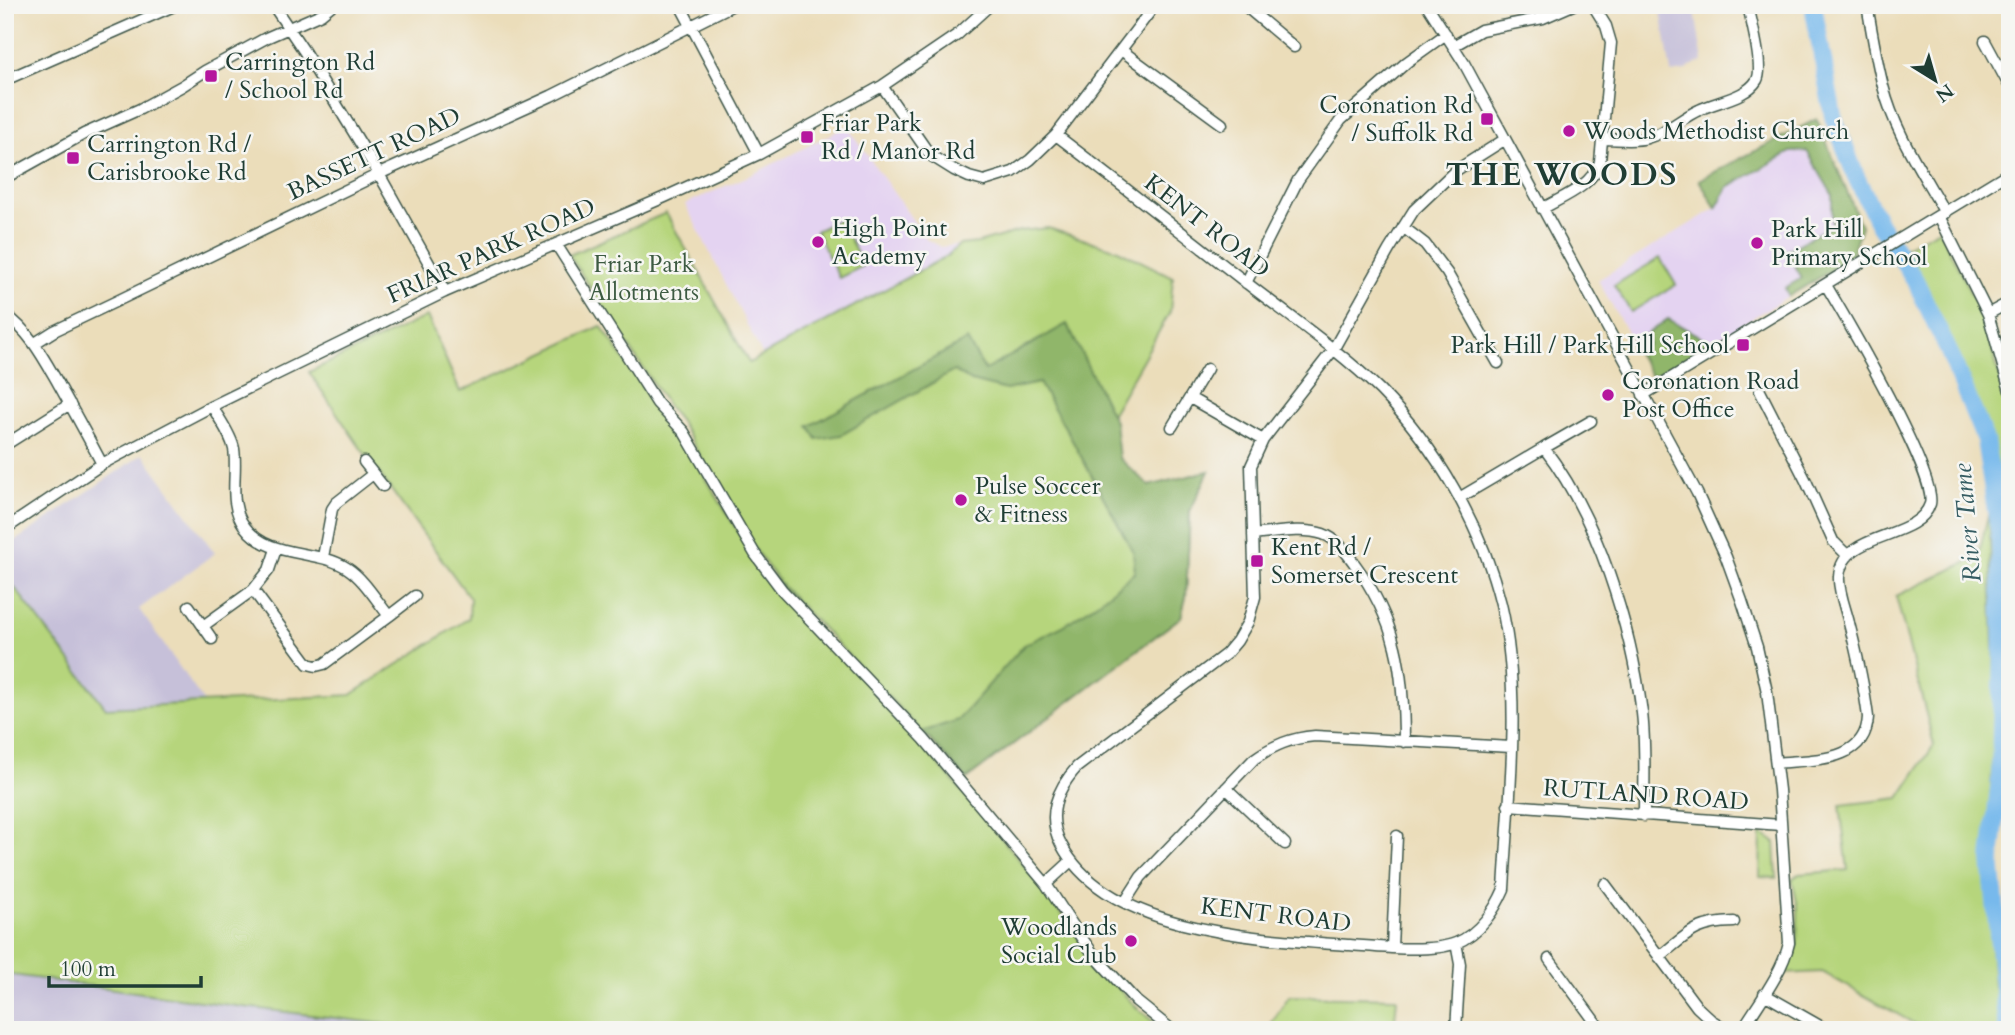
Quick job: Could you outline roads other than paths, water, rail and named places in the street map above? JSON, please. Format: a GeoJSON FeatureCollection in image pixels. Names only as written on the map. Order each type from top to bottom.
{"type":"FeatureCollection","features":[{"type":"Feature","properties":{"kind":"street"},"geometry":{"type":"LineString","coordinates":[[5,80],[176,5]]}},
{"type":"Feature","properties":{"kind":"street"},"geometry":{"type":"LineString","coordinates":[[273,5],[379,174],[446,292]]}},
{"type":"Feature","properties":{"kind":"street"},"geometry":{"type":"LineString","coordinates":[[5,178],[205,71],[321,14],[332,5]]}},
{"type":"Feature","properties":{"kind":"street"},"geometry":{"type":"LineString","coordinates":[[680,5],[759,154]]}},
{"type":"Feature","properties":{"kind":"street","name":"BASSETT ROAD"},"geometry":{"type":"LineString","coordinates":[[35,343],[64,326],[379,174],[551,96],[733,5]]}},
{"type":"Feature","properties":{"kind":"street","name":"FRIAR PARK ROAD"},"geometry":{"type":"LineString","coordinates":[[5,529],[102,464],[212,406],[446,292],[759,154],[882,86],[957,35],[990,5]]}},
{"type":"Feature","properties":{"kind":"street"},"geometry":{"type":"LineString","coordinates":[[882,86],[930,155],[954,170],[984,181],[1013,172],[1056,135],[1155,5]]}},
{"type":"Feature","properties":{"kind":"street"},"geometry":{"type":"LineString","coordinates":[[1244,5],[1294,47]]}},
{"type":"Feature","properties":{"kind":"street"},"geometry":{"type":"LineString","coordinates":[[1427,5],[1453,46],[1706,511],[1734,579],[1757,647],[1776,763],[1789,943],[1784,958],[1742,1030]]}},
{"type":"Feature","properties":{"kind":"street"},"geometry":{"type":"LineString","coordinates":[[1453,46],[1481,30],[1543,18],[1573,5]]}},
{"type":"Feature","properties":{"kind":"street"},"geometry":{"type":"LineString","coordinates":[[1542,209],[1590,180],[1600,162],[1611,43],[1606,26],[1592,5]]}},
{"type":"Feature","properties":{"kind":"street"},"geometry":{"type":"LineString","coordinates":[[1604,139],[1643,140],[1665,132],[1698,110],[1742,93],[1750,87],[1758,79],[1759,67],[1748,5]]}},
{"type":"Feature","properties":{"kind":"street"},"geometry":{"type":"LineString","coordinates":[[1867,5],[1883,87],[1913,158],[1988,314],[2010,391]]}},
{"type":"Feature","properties":{"kind":"street"},"geometry":{"type":"LineString","coordinates":[[1246,283],[1298,180],[1341,120],[1407,62],[1446,34]]}},
{"type":"Feature","properties":{"kind":"street"},"geometry":{"type":"LineString","coordinates":[[1985,41],[2010,88]]}},
{"type":"Feature","properties":{"kind":"street"},"geometry":{"type":"LineString","coordinates":[[1121,50],[1222,124]]}},
{"type":"Feature","properties":{"kind":"street","name":"KENT ROAD"},"geometry":{"type":"LineString","coordinates":[[1056,135],[1333,350],[1378,389],[1426,446],[1459,498],[1480,540],[1501,605],[1510,666],[1511,747],[1504,888],[1497,905],[1476,930],[1455,943],[1437,947],[1281,941],[1207,931],[1172,922],[1098,888],[1071,861],[1055,832],[1053,818],[1059,791],[1070,775],[1088,757],[1226,654],[1248,622],[1255,597],[1251,466],[1263,440],[1333,350]]}},
{"type":"Feature","properties":{"kind":"street"},"geometry":{"type":"LineString","coordinates":[[1333,350],[1414,210],[1442,181],[1504,140]]}},
{"type":"Feature","properties":{"kind":"street"},"geometry":{"type":"LineString","coordinates":[[1643,395],[2010,173]]}},
{"type":"Feature","properties":{"kind":"street"},"geometry":{"type":"LineString","coordinates":[[1403,227],[1424,244],[1447,273],[1498,363]]}},
{"type":"Feature","properties":{"kind":"street"},"geometry":{"type":"LineString","coordinates":[[556,244],[657,403],[684,432],[755,554],[782,590],[924,738],[1046,884],[1094,955],[1136,1000],[1172,1030]]}},
{"type":"Feature","properties":{"kind":"street"},"geometry":{"type":"LineString","coordinates":[[1776,763],[1844,754],[1855,747],[1866,731],[1867,708],[1839,576],[1842,565],[1848,556],[1869,541],[1921,518],[1930,503],[1925,477],[1884,386],[1826,285]]}},
{"type":"Feature","properties":{"kind":"street"},"geometry":{"type":"LineString","coordinates":[[1988,314],[2010,302]]}},
{"type":"Feature","properties":{"kind":"street"},"geometry":{"type":"LineString","coordinates":[[5,314],[35,343],[102,464]]}},
{"type":"Feature","properties":{"kind":"street"},"geometry":{"type":"LineString","coordinates":[[1172,427],[1207,369]]}},
{"type":"Feature","properties":{"kind":"street"},"geometry":{"type":"LineString","coordinates":[[1760,391],[1833,541],[1848,556]]}},
{"type":"Feature","properties":{"kind":"street"},"geometry":{"type":"LineString","coordinates":[[1190,398],[1263,440]]}},
{"type":"Feature","properties":{"kind":"street"},"geometry":{"type":"LineString","coordinates":[[5,445],[70,404]]}},
{"type":"Feature","properties":{"kind":"street"},"geometry":{"type":"LineString","coordinates":[[212,406],[233,447],[234,500],[238,515],[251,535],[276,549],[323,557],[349,569],[389,616]]}},
{"type":"Feature","properties":{"kind":"street"},"geometry":{"type":"LineString","coordinates":[[1459,498],[1591,421]]}},
{"type":"Feature","properties":{"kind":"street"},"geometry":{"type":"LineString","coordinates":[[1544,449],[1564,477],[1587,523],[1625,625],[1642,715],[1644,816]]}},
{"type":"Feature","properties":{"kind":"street"},"geometry":{"type":"LineString","coordinates":[[364,462],[383,486]]}},
{"type":"Feature","properties":{"kind":"street"},"geometry":{"type":"LineString","coordinates":[[323,557],[332,509],[373,474]]}},
{"type":"Feature","properties":{"kind":"street"},"geometry":{"type":"LineString","coordinates":[[1253,535],[1302,531],[1322,533],[1339,544],[1360,571],[1380,603],[1396,647],[1401,669],[1404,742]]}},
{"type":"Feature","properties":{"kind":"street"},"geometry":{"type":"LineString","coordinates":[[203,626],[253,590],[269,570],[276,549]]}},
{"type":"Feature","properties":{"kind":"street"},"geometry":{"type":"LineString","coordinates":[[253,590],[308,664],[316,666],[324,664],[415,596]]}},
{"type":"Feature","properties":{"kind":"street"},"geometry":{"type":"LineString","coordinates":[[189,606],[212,639]]}},
{"type":"Feature","properties":{"kind":"street"},"geometry":{"type":"LineString","coordinates":[[1125,902],[1141,877],[1254,759],[1285,741],[1315,736],[1511,747]]}},
{"type":"Feature","properties":{"kind":"street"},"geometry":{"type":"LineString","coordinates":[[1226,788],[1285,844]]}},
{"type":"Feature","properties":{"kind":"street","name":"RUTLAND ROAD"},"geometry":{"type":"LineString","coordinates":[[1508,805],[1781,825]]}},
{"type":"Feature","properties":{"kind":"street"},"geometry":{"type":"LineString","coordinates":[[1392,947],[1397,836]]}},
{"type":"Feature","properties":{"kind":"street"},"geometry":{"type":"LineString","coordinates":[[1046,884],[1071,861]]}},
{"type":"Feature","properties":{"kind":"street"},"geometry":{"type":"LineString","coordinates":[[1605,884],[1702,1013],[1728,1030]]}},
{"type":"Feature","properties":{"kind":"street"},"geometry":{"type":"LineString","coordinates":[[1659,957],[1698,927],[1713,922],[1734,922]]}},
{"type":"Feature","properties":{"kind":"street"},"geometry":{"type":"LineString","coordinates":[[1455,943],[1460,964],[1456,1030]]}},
{"type":"Feature","properties":{"kind":"street"},"geometry":{"type":"LineString","coordinates":[[1549,960],[1601,1030]]}},
{"type":"Feature","properties":{"kind":"street"},"geometry":{"type":"LineString","coordinates":[[1763,994],[1827,1030]]}},
{"type":"Feature","properties":{"kind":"waterway","name":"River Tame"},"geometry":{"type":"LineString","coordinates":[[1813,5],[1833,116],[1856,177],[1879,224],[1915,280],[1950,354],[1985,440],[2000,536],[2003,644],[2000,779],[1991,859],[2007,1030]]}},
{"type":"Feature","properties":{"kind":"place","name":"Carrington Rd / School Rd"},"geometry":{"type":"Point","coordinates":[211,76]}},
{"type":"Feature","properties":{"kind":"place","name":"Coronation Rd / Suffolk Rd"},"geometry":{"type":"Point","coordinates":[1487,119]}},
{"type":"Feature","properties":{"kind":"place","name":"Woods Methodist Church"},"geometry":{"type":"Point","coordinates":[1569,131]}},
{"type":"Feature","properties":{"kind":"place","name":"Friar Park Rd / Manor Rd"},"geometry":{"type":"Point","coordinates":[807,137]}},
{"type":"Feature","properties":{"kind":"place","name":"Carrington Rd / Carisbrooke Rd"},"geometry":{"type":"Point","coordinates":[73,158]}},
{"type":"Feature","properties":{"kind":"place","name":"High Point Academy"},"geometry":{"type":"Point","coordinates":[818,242]}},
{"type":"Feature","properties":{"kind":"place","name":"Park Hill Primary School"},"geometry":{"type":"Point","coordinates":[1757,243]}},
{"type":"Feature","properties":{"kind":"place","name":"Park Hill / Park Hill School"},"geometry":{"type":"Point","coordinates":[1743,345]}},
{"type":"Feature","properties":{"kind":"place","name":"Coronation Road Post Office"},"geometry":{"type":"Point","coordinates":[1608,395]}},
{"type":"Feature","properties":{"kind":"place","name":"Pulse Soccer & Fitness"},"geometry":{"type":"Point","coordinates":[961,500]}},
{"type":"Feature","properties":{"kind":"place","name":"Kent Rd / Somerset Crescent"},"geometry":{"type":"Point","coordinates":[1257,561]}},
{"type":"Feature","properties":{"kind":"place","name":"Woodlands Social Club"},"geometry":{"type":"Point","coordinates":[1131,941]}},
{"type":"Feature","properties":{"kind":"district","name":"THE WOODS"},"geometry":{"type":"Point","coordinates":[1562,175]}},
{"type":"Feature","properties":{"kind":"park label","name":"Friar Park Allotments"},"geometry":{"type":"Point","coordinates":[644,278]}}]}
